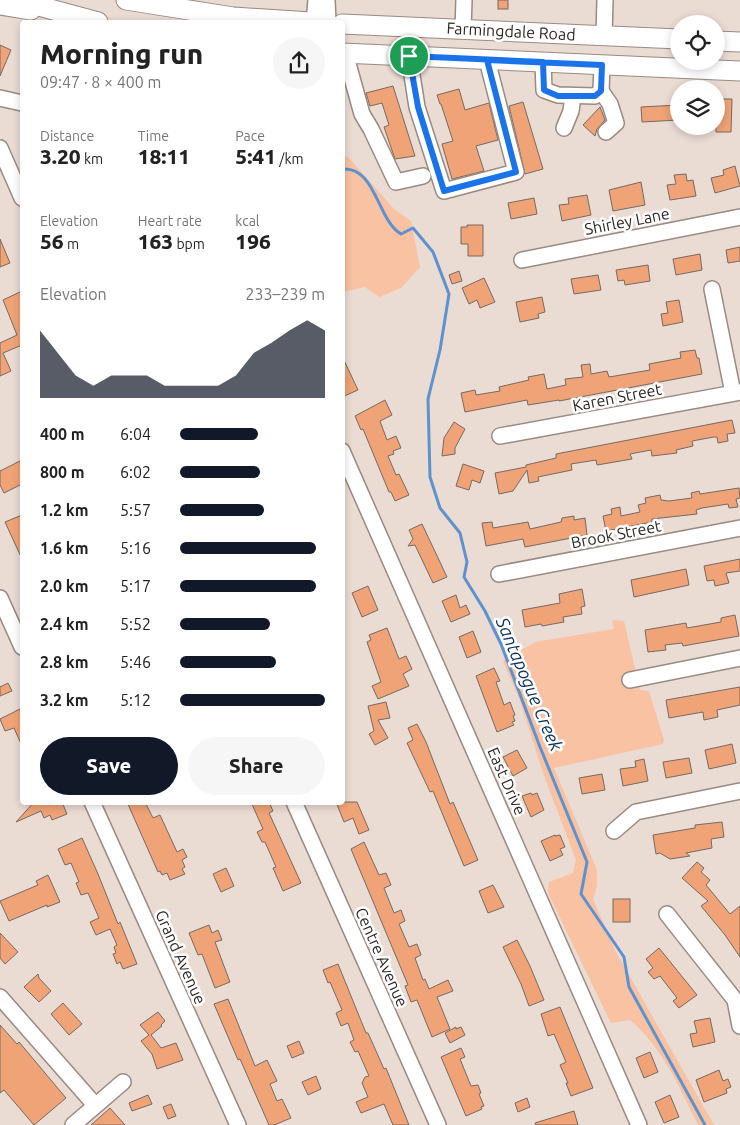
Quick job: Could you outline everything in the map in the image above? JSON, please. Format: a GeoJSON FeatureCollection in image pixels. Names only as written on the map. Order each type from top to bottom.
{"type":"FeatureCollection","features":[{"type":"Feature","properties":{"kind":"main road"},"geometry":{"type":"LineString","coordinates":[[18,0],[87,20]]}},
{"type":"Feature","properties":{"kind":"main road"},"geometry":{"type":"LineString","coordinates":[[126,0],[193,12],[263,20]]}},
{"type":"Feature","properties":{"kind":"main road"},"geometry":{"type":"LineString","coordinates":[[0,5],[84,20]]}},
{"type":"Feature","properties":{"kind":"main road","name":"Farmingdale Road"},"geometry":{"type":"LineString","coordinates":[[345,24],[670,39]]}},
{"type":"Feature","properties":{"kind":"main road"},"geometry":{"type":"LineString","coordinates":[[725,41],[740,42]]}},
{"type":"Feature","properties":{"kind":"main road","name":"Farmingdale Road"},"geometry":{"type":"LineString","coordinates":[[345,53],[740,71]]}},
{"type":"Feature","properties":{"kind":"street"},"geometry":{"type":"LineString","coordinates":[[312,20],[316,0]]}},
{"type":"Feature","properties":{"kind":"street"},"geometry":{"type":"LineString","coordinates":[[327,0],[328,20]]}},
{"type":"Feature","properties":{"kind":"street"},"geometry":{"type":"LineString","coordinates":[[463,29],[464,0]]}},
{"type":"Feature","properties":{"kind":"street"},"geometry":{"type":"LineString","coordinates":[[604,36],[605,0]]}},
{"type":"Feature","properties":{"kind":"street"},"geometry":{"type":"LineString","coordinates":[[345,56],[362,114],[396,182],[423,176]]}},
{"type":"Feature","properties":{"kind":"street"},"geometry":{"type":"LineString","coordinates":[[409,56],[418,107],[444,191],[516,172],[487,60]]}},
{"type":"Feature","properties":{"kind":"street"},"geometry":{"type":"LineString","coordinates":[[543,62],[544,90],[558,96],[595,96],[601,91]]}},
{"type":"Feature","properties":{"kind":"street"},"geometry":{"type":"LineString","coordinates":[[602,65],[601,91],[610,104],[616,123],[606,132]]}},
{"type":"Feature","properties":{"kind":"street"},"geometry":{"type":"LineString","coordinates":[[564,128],[573,96]]}},
{"type":"Feature","properties":{"kind":"street"},"geometry":{"type":"LineString","coordinates":[[0,98],[20,102]]}},
{"type":"Feature","properties":{"kind":"street"},"geometry":{"type":"LineString","coordinates":[[0,148],[20,193]]}},
{"type":"Feature","properties":{"kind":"street","name":"Shirley Lane"},"geometry":{"type":"LineString","coordinates":[[522,260],[740,217]]}},
{"type":"Feature","properties":{"kind":"street"},"geometry":{"type":"LineString","coordinates":[[712,289],[737,392]]}},
{"type":"Feature","properties":{"kind":"street","name":"Karen Street"},"geometry":{"type":"LineString","coordinates":[[500,436],[737,392]]}},
{"type":"Feature","properties":{"kind":"street","name":"East Drive"},"geometry":{"type":"LineString","coordinates":[[345,458],[639,1125]]}},
{"type":"Feature","properties":{"kind":"street","name":"Brook Street"},"geometry":{"type":"LineString","coordinates":[[499,574],[740,528]]}},
{"type":"Feature","properties":{"kind":"street"},"geometry":{"type":"LineString","coordinates":[[0,598],[20,643]]}},
{"type":"Feature","properties":{"kind":"street"},"geometry":{"type":"LineString","coordinates":[[630,680],[740,658]]}},
{"type":"Feature","properties":{"kind":"street"},"geometry":{"type":"LineString","coordinates":[[614,830],[636,812],[740,791]]}},
{"type":"Feature","properties":{"kind":"street","name":"Grand Avenue"},"geometry":{"type":"LineString","coordinates":[[93,805],[238,1125]]}},
{"type":"Feature","properties":{"kind":"street","name":"Centre Avenue"},"geometry":{"type":"LineString","coordinates":[[295,805],[438,1125]]}},
{"type":"Feature","properties":{"kind":"street"},"geometry":{"type":"LineString","coordinates":[[667,914],[735,1000],[740,1026]]}},
{"type":"Feature","properties":{"kind":"street"},"geometry":{"type":"LineString","coordinates":[[0,997],[95,1106]]}},
{"type":"Feature","properties":{"kind":"street"},"geometry":{"type":"LineString","coordinates":[[73,1125],[123,1082]]}},
{"type":"Feature","properties":{"kind":"shaded area"},"geometry":{"type":"Polygon","coordinates":[[[345,156],[348,157],[394,209],[411,221],[420,267],[401,288],[379,297],[365,287],[345,292],[345,156]]]}},
{"type":"Feature","properties":{"kind":"shaded area"},"geometry":{"type":"Polygon","coordinates":[[[612,620],[624,621],[640,690],[649,691],[664,740],[663,744],[554,768],[597,870],[597,886],[593,899],[616,952],[714,1125],[698,1125],[677,1082],[661,1056],[642,1031],[630,1020],[611,1023],[548,893],[549,882],[573,873],[576,860],[544,776],[520,701],[503,661],[535,642],[614,629],[612,620]]]}},
{"type":"Feature","properties":{"kind":"building"},"geometry":{"type":"Polygon","coordinates":[[[498,0],[508,0],[508,9],[498,9],[498,0]]]}},
{"type":"Feature","properties":{"kind":"building"},"geometry":{"type":"Polygon","coordinates":[[[0,45],[11,50],[0,76],[0,45]]]}},
{"type":"Feature","properties":{"kind":"building"},"geometry":{"type":"Polygon","coordinates":[[[393,86],[415,156],[395,159],[384,127],[389,125],[382,103],[370,106],[366,93],[393,86]]]}},
{"type":"Feature","properties":{"kind":"building"},"geometry":{"type":"Polygon","coordinates":[[[459,89],[465,110],[489,103],[498,140],[476,146],[484,171],[452,179],[442,144],[453,141],[437,95],[459,89]]]}},
{"type":"Feature","properties":{"kind":"building"},"geometry":{"type":"Polygon","coordinates":[[[725,99],[732,99],[731,132],[725,132],[725,99]]]}},
{"type":"Feature","properties":{"kind":"building"},"geometry":{"type":"Polygon","coordinates":[[[523,102],[543,169],[525,174],[509,106],[523,102]]]}},
{"type":"Feature","properties":{"kind":"building"},"geometry":{"type":"Polygon","coordinates":[[[670,105],[670,120],[642,122],[641,107],[670,105]]]}},
{"type":"Feature","properties":{"kind":"building"},"geometry":{"type":"Polygon","coordinates":[[[600,107],[605,120],[597,129],[595,136],[583,125],[600,107]]]}},
{"type":"Feature","properties":{"kind":"building"},"geometry":{"type":"Polygon","coordinates":[[[735,166],[740,186],[715,193],[711,178],[724,175],[723,170],[735,166]]]}},
{"type":"Feature","properties":{"kind":"building"},"geometry":{"type":"Polygon","coordinates":[[[686,174],[687,181],[693,180],[696,196],[670,200],[667,185],[676,184],[674,175],[686,174]]]}},
{"type":"Feature","properties":{"kind":"building"},"geometry":{"type":"Polygon","coordinates":[[[641,182],[645,205],[613,211],[609,190],[641,182]]]}},
{"type":"Feature","properties":{"kind":"building"},"geometry":{"type":"Polygon","coordinates":[[[587,195],[591,215],[562,221],[559,205],[569,204],[568,198],[587,195]]]}},
{"type":"Feature","properties":{"kind":"building"},"geometry":{"type":"Polygon","coordinates":[[[534,198],[537,214],[511,219],[508,203],[534,198]]]}},
{"type":"Feature","properties":{"kind":"building"},"geometry":{"type":"Polygon","coordinates":[[[467,225],[483,225],[483,256],[468,256],[468,244],[461,244],[461,227],[467,227],[467,225]]]}},
{"type":"Feature","properties":{"kind":"building"},"geometry":{"type":"Polygon","coordinates":[[[0,239],[10,263],[0,267],[0,239]]]}},
{"type":"Feature","properties":{"kind":"building"},"geometry":{"type":"Polygon","coordinates":[[[740,247],[740,261],[728,263],[726,250],[740,247]]]}},
{"type":"Feature","properties":{"kind":"building"},"geometry":{"type":"Polygon","coordinates":[[[700,254],[702,270],[676,275],[673,259],[700,254]]]}},
{"type":"Feature","properties":{"kind":"building"},"geometry":{"type":"Polygon","coordinates":[[[648,265],[650,281],[625,285],[624,280],[618,281],[616,270],[648,265]]]}},
{"type":"Feature","properties":{"kind":"building"},"geometry":{"type":"Polygon","coordinates":[[[459,271],[462,281],[452,284],[449,275],[459,271]]]}},
{"type":"Feature","properties":{"kind":"building"},"geometry":{"type":"Polygon","coordinates":[[[598,275],[601,290],[574,294],[571,279],[598,275]]]}},
{"type":"Feature","properties":{"kind":"building"},"geometry":{"type":"Polygon","coordinates":[[[484,278],[495,302],[480,308],[477,300],[469,304],[462,288],[484,278]]]}},
{"type":"Feature","properties":{"kind":"building"},"geometry":{"type":"Polygon","coordinates":[[[20,292],[20,346],[3,353],[11,371],[0,376],[0,343],[17,335],[3,300],[20,292]]]}},
{"type":"Feature","properties":{"kind":"building"},"geometry":{"type":"Polygon","coordinates":[[[542,297],[545,312],[538,314],[539,318],[520,322],[516,302],[542,297]]]}},
{"type":"Feature","properties":{"kind":"building"},"geometry":{"type":"Polygon","coordinates":[[[679,300],[683,322],[663,326],[661,314],[668,313],[666,302],[679,300]]]}},
{"type":"Feature","properties":{"kind":"building"},"geometry":{"type":"Polygon","coordinates":[[[695,350],[697,358],[699,358],[702,374],[559,401],[528,405],[527,400],[465,412],[461,393],[475,390],[476,395],[500,391],[499,387],[529,380],[528,377],[544,374],[547,389],[566,385],[565,379],[583,377],[581,365],[590,364],[591,374],[607,371],[609,377],[650,370],[649,364],[681,358],[680,352],[695,350]]]}},
{"type":"Feature","properties":{"kind":"building"},"geometry":{"type":"Polygon","coordinates":[[[345,362],[358,390],[345,396],[345,362]]]}},
{"type":"Feature","properties":{"kind":"building"},"geometry":{"type":"Polygon","coordinates":[[[385,400],[392,415],[380,421],[387,440],[396,436],[401,448],[393,451],[394,454],[388,456],[396,475],[399,474],[409,495],[395,501],[391,492],[389,492],[363,429],[361,430],[355,416],[385,400]]]}},
{"type":"Feature","properties":{"kind":"building"},"geometry":{"type":"Polygon","coordinates":[[[732,420],[735,433],[727,434],[728,441],[718,443],[717,437],[714,437],[692,441],[693,446],[676,450],[677,453],[652,456],[651,450],[630,454],[632,459],[597,465],[596,460],[571,464],[572,470],[538,477],[539,481],[529,483],[527,470],[513,491],[499,494],[495,473],[526,467],[526,465],[556,458],[556,454],[732,420]]]}},
{"type":"Feature","properties":{"kind":"building"},"geometry":{"type":"Polygon","coordinates":[[[454,422],[465,429],[455,448],[455,454],[442,456],[444,438],[454,422]]]}},
{"type":"Feature","properties":{"kind":"building"},"geometry":{"type":"Polygon","coordinates":[[[20,461],[20,485],[4,493],[0,485],[0,471],[20,461]]]}},
{"type":"Feature","properties":{"kind":"building"},"geometry":{"type":"Polygon","coordinates":[[[463,464],[484,471],[480,483],[472,480],[469,490],[456,486],[463,464]]]}},
{"type":"Feature","properties":{"kind":"building"},"geometry":{"type":"Polygon","coordinates":[[[739,488],[740,498],[736,499],[738,507],[729,508],[728,504],[702,508],[696,510],[697,514],[652,519],[652,522],[606,531],[603,516],[612,514],[611,509],[620,507],[621,516],[640,512],[638,505],[646,503],[645,498],[660,495],[661,500],[669,501],[692,498],[691,493],[699,491],[700,494],[739,488]]]}},
{"type":"Feature","properties":{"kind":"building"},"geometry":{"type":"Polygon","coordinates":[[[20,516],[20,555],[5,522],[20,516]]]}},
{"type":"Feature","properties":{"kind":"building"},"geometry":{"type":"Polygon","coordinates":[[[574,516],[574,520],[585,518],[587,535],[525,547],[523,539],[486,546],[482,523],[492,522],[493,528],[528,522],[530,529],[561,522],[562,518],[574,516]]]}},
{"type":"Feature","properties":{"kind":"building"},"geometry":{"type":"Polygon","coordinates":[[[422,524],[447,577],[433,583],[415,545],[408,546],[413,539],[409,530],[422,524]]]}},
{"type":"Feature","properties":{"kind":"building"},"geometry":{"type":"Polygon","coordinates":[[[740,559],[740,571],[726,573],[729,583],[715,586],[714,580],[707,581],[704,566],[740,559]]]}},
{"type":"Feature","properties":{"kind":"building"},"geometry":{"type":"Polygon","coordinates":[[[686,569],[689,585],[634,597],[631,580],[686,569]]]}},
{"type":"Feature","properties":{"kind":"building"},"geometry":{"type":"Polygon","coordinates":[[[368,586],[378,610],[362,617],[352,593],[368,586]]]}},
{"type":"Feature","properties":{"kind":"building"},"geometry":{"type":"Polygon","coordinates":[[[582,589],[585,606],[581,607],[582,614],[563,617],[564,622],[525,627],[522,610],[560,603],[559,594],[582,589]]]}},
{"type":"Feature","properties":{"kind":"building"},"geometry":{"type":"Polygon","coordinates":[[[456,595],[460,608],[466,605],[470,614],[451,622],[442,601],[456,595]]]}},
{"type":"Feature","properties":{"kind":"building"},"geometry":{"type":"Polygon","coordinates":[[[735,615],[739,636],[683,646],[682,643],[665,645],[666,650],[648,652],[645,630],[686,623],[687,628],[721,622],[721,618],[735,615]]]}},
{"type":"Feature","properties":{"kind":"building"},"geometry":{"type":"Polygon","coordinates":[[[387,628],[399,659],[406,656],[412,669],[403,674],[409,686],[378,699],[372,686],[381,682],[367,642],[371,640],[369,635],[387,628]]]}},
{"type":"Feature","properties":{"kind":"building"},"geometry":{"type":"Polygon","coordinates":[[[473,631],[481,652],[467,658],[459,637],[473,631]]]}},
{"type":"Feature","properties":{"kind":"building"},"geometry":{"type":"Polygon","coordinates":[[[494,668],[500,681],[496,682],[504,705],[510,702],[515,715],[513,716],[515,721],[512,722],[514,725],[497,732],[476,676],[494,668]]]}},
{"type":"Feature","properties":{"kind":"building"},"geometry":{"type":"Polygon","coordinates":[[[8,683],[12,691],[0,696],[0,687],[8,683]]]}},
{"type":"Feature","properties":{"kind":"building"},"geometry":{"type":"Polygon","coordinates":[[[740,687],[740,705],[717,710],[718,717],[704,720],[703,712],[669,718],[666,700],[740,687]]]}},
{"type":"Feature","properties":{"kind":"building"},"geometry":{"type":"Polygon","coordinates":[[[386,702],[390,718],[378,720],[388,738],[375,745],[369,734],[374,731],[368,706],[386,702]]]}},
{"type":"Feature","properties":{"kind":"building"},"geometry":{"type":"Polygon","coordinates":[[[20,709],[20,742],[14,728],[5,731],[0,719],[20,709]]]}},
{"type":"Feature","properties":{"kind":"building"},"geometry":{"type":"Polygon","coordinates":[[[417,724],[450,804],[453,802],[478,860],[464,866],[433,791],[430,792],[407,743],[413,740],[408,728],[417,724]]]}},
{"type":"Feature","properties":{"kind":"building"},"geometry":{"type":"Polygon","coordinates":[[[732,744],[736,763],[709,769],[705,750],[732,744]]]}},
{"type":"Feature","properties":{"kind":"building"},"geometry":{"type":"Polygon","coordinates":[[[517,750],[527,768],[513,776],[503,757],[517,750]]]}},
{"type":"Feature","properties":{"kind":"building"},"geometry":{"type":"Polygon","coordinates":[[[689,758],[692,773],[666,778],[663,762],[689,758]]]}},
{"type":"Feature","properties":{"kind":"building"},"geometry":{"type":"Polygon","coordinates":[[[644,759],[648,781],[623,786],[620,769],[636,767],[635,761],[644,759]]]}},
{"type":"Feature","properties":{"kind":"building"},"geometry":{"type":"Polygon","coordinates":[[[602,774],[605,790],[582,794],[579,778],[602,774]]]}},
{"type":"Feature","properties":{"kind":"building"},"geometry":{"type":"Polygon","coordinates":[[[531,793],[532,795],[537,793],[544,810],[531,817],[522,796],[531,793]]]}},
{"type":"Feature","properties":{"kind":"building"},"geometry":{"type":"Polygon","coordinates":[[[345,802],[357,802],[369,830],[359,834],[353,818],[344,822],[337,805],[345,805],[345,802]]]}},
{"type":"Feature","properties":{"kind":"building"},"geometry":{"type":"Polygon","coordinates":[[[31,805],[63,805],[67,814],[52,820],[50,815],[44,818],[41,811],[16,822],[31,805]]]}},
{"type":"Feature","properties":{"kind":"building"},"geometry":{"type":"Polygon","coordinates":[[[128,805],[146,805],[153,818],[160,815],[177,852],[183,849],[187,857],[182,860],[185,867],[182,869],[185,874],[170,880],[167,873],[162,875],[160,871],[158,872],[128,805]]]}},
{"type":"Feature","properties":{"kind":"building"},"geometry":{"type":"Polygon","coordinates":[[[252,805],[270,805],[273,811],[269,813],[301,883],[283,891],[273,868],[276,867],[265,842],[262,842],[257,832],[263,829],[252,805]]]}},
{"type":"Feature","properties":{"kind":"building"},"geometry":{"type":"Polygon","coordinates":[[[722,822],[724,837],[711,839],[712,848],[686,853],[690,856],[670,859],[660,853],[656,854],[653,835],[695,828],[695,825],[722,822]]]}},
{"type":"Feature","properties":{"kind":"building"},"geometry":{"type":"Polygon","coordinates":[[[555,835],[560,835],[565,847],[560,849],[563,855],[550,861],[541,841],[555,835]]]}},
{"type":"Feature","properties":{"kind":"building"},"geometry":{"type":"Polygon","coordinates":[[[82,838],[137,964],[123,969],[120,962],[117,964],[113,954],[116,953],[114,947],[117,945],[110,929],[96,935],[90,922],[99,918],[88,893],[81,895],[76,883],[79,882],[71,863],[65,865],[58,849],[82,838]]]}},
{"type":"Feature","properties":{"kind":"building"},"geometry":{"type":"Polygon","coordinates":[[[364,842],[379,875],[386,873],[391,885],[384,888],[394,913],[401,910],[405,921],[399,924],[409,947],[417,944],[421,955],[415,958],[423,980],[425,979],[429,989],[448,980],[453,991],[437,997],[450,1029],[432,1037],[417,1000],[411,1002],[405,986],[408,985],[351,849],[364,842]]]}},
{"type":"Feature","properties":{"kind":"building"},"geometry":{"type":"Polygon","coordinates":[[[697,862],[704,868],[701,872],[710,880],[706,885],[730,914],[740,906],[740,957],[701,906],[708,901],[682,878],[697,862]]]}},
{"type":"Feature","properties":{"kind":"building"},"geometry":{"type":"Polygon","coordinates":[[[226,868],[234,886],[221,892],[213,874],[226,868]]]}},
{"type":"Feature","properties":{"kind":"building"},"geometry":{"type":"Polygon","coordinates":[[[48,875],[60,902],[47,907],[47,905],[9,921],[0,901],[38,885],[36,881],[48,875]]]}},
{"type":"Feature","properties":{"kind":"building"},"geometry":{"type":"Polygon","coordinates":[[[493,885],[504,907],[488,913],[479,891],[493,885]]]}},
{"type":"Feature","properties":{"kind":"building"},"geometry":{"type":"Polygon","coordinates":[[[613,899],[630,899],[630,922],[613,922],[613,899]]]}},
{"type":"Feature","properties":{"kind":"building"},"geometry":{"type":"Polygon","coordinates":[[[209,925],[212,933],[218,930],[222,940],[215,942],[230,982],[215,988],[202,954],[198,955],[189,933],[209,925]]]}},
{"type":"Feature","properties":{"kind":"building"},"geometry":{"type":"Polygon","coordinates":[[[0,933],[18,952],[5,964],[0,958],[0,933]]]}},
{"type":"Feature","properties":{"kind":"building"},"geometry":{"type":"Polygon","coordinates":[[[517,940],[544,1000],[529,1006],[521,984],[503,947],[517,940]]]}},
{"type":"Feature","properties":{"kind":"building"},"geometry":{"type":"Polygon","coordinates":[[[659,948],[697,995],[679,1008],[673,1001],[677,998],[660,976],[654,979],[648,972],[653,968],[646,959],[659,948]]]}},
{"type":"Feature","properties":{"kind":"building"},"geometry":{"type":"Polygon","coordinates":[[[338,964],[366,1033],[368,1033],[384,1069],[386,1068],[409,1125],[393,1125],[384,1104],[361,1113],[356,1102],[368,1097],[362,1083],[365,1077],[369,1076],[358,1051],[355,1052],[350,1042],[354,1040],[348,1023],[341,1026],[336,1013],[342,1010],[323,970],[338,964]]]}},
{"type":"Feature","properties":{"kind":"building"},"geometry":{"type":"Polygon","coordinates":[[[38,974],[39,978],[51,991],[39,1002],[24,987],[38,974]]]}},
{"type":"Feature","properties":{"kind":"building"},"geometry":{"type":"Polygon","coordinates":[[[228,999],[255,1066],[267,1060],[277,1081],[270,1084],[277,1101],[282,1099],[291,1118],[274,1125],[269,1125],[214,1004],[228,999]]]}},
{"type":"Feature","properties":{"kind":"building"},"geometry":{"type":"Polygon","coordinates":[[[63,1003],[82,1024],[69,1035],[51,1014],[63,1003]]]}},
{"type":"Feature","properties":{"kind":"building"},"geometry":{"type":"Polygon","coordinates":[[[560,1007],[593,1088],[571,1096],[566,1083],[568,1083],[560,1065],[566,1062],[554,1034],[548,1036],[541,1014],[560,1007]]]}},
{"type":"Feature","properties":{"kind":"building"},"geometry":{"type":"Polygon","coordinates":[[[158,1012],[165,1021],[151,1035],[161,1048],[176,1043],[183,1060],[157,1069],[152,1054],[141,1041],[149,1035],[140,1025],[158,1012]]]}},
{"type":"Feature","properties":{"kind":"building"},"geometry":{"type":"Polygon","coordinates":[[[710,1018],[715,1042],[693,1047],[690,1034],[697,1033],[694,1021],[710,1018]]]}},
{"type":"Feature","properties":{"kind":"building"},"geometry":{"type":"Polygon","coordinates":[[[0,1025],[17,1044],[19,1042],[66,1098],[34,1125],[4,1090],[0,1093],[0,1025]]]}},
{"type":"Feature","properties":{"kind":"building"},"geometry":{"type":"Polygon","coordinates":[[[456,1027],[456,1029],[461,1027],[465,1035],[450,1043],[445,1033],[456,1027]]]}},
{"type":"Feature","properties":{"kind":"building"},"geometry":{"type":"Polygon","coordinates":[[[299,1041],[304,1053],[292,1058],[287,1046],[299,1041]]]}},
{"type":"Feature","properties":{"kind":"building"},"geometry":{"type":"Polygon","coordinates":[[[461,1048],[465,1057],[460,1059],[471,1086],[478,1085],[481,1093],[479,1094],[484,1106],[481,1107],[482,1109],[466,1116],[441,1057],[461,1048]]]}},
{"type":"Feature","properties":{"kind":"building"},"geometry":{"type":"Polygon","coordinates":[[[650,1052],[658,1072],[644,1078],[636,1058],[650,1052]]]}},
{"type":"Feature","properties":{"kind":"building"},"geometry":{"type":"Polygon","coordinates":[[[719,1070],[723,1081],[728,1079],[731,1087],[726,1089],[727,1093],[704,1102],[696,1080],[719,1070]]]}},
{"type":"Feature","properties":{"kind":"building"},"geometry":{"type":"Polygon","coordinates":[[[316,1076],[321,1089],[308,1095],[302,1082],[316,1076]]]}},
{"type":"Feature","properties":{"kind":"building"},"geometry":{"type":"Polygon","coordinates":[[[148,1095],[152,1104],[132,1111],[129,1103],[148,1095]]]}},
{"type":"Feature","properties":{"kind":"building"},"geometry":{"type":"Polygon","coordinates":[[[670,1095],[679,1117],[664,1123],[655,1102],[670,1095]]]}},
{"type":"Feature","properties":{"kind":"building"},"geometry":{"type":"Polygon","coordinates":[[[527,1098],[530,1107],[518,1112],[515,1103],[527,1098]]]}},
{"type":"Feature","properties":{"kind":"building"},"geometry":{"type":"Polygon","coordinates":[[[171,1104],[176,1116],[168,1119],[163,1107],[171,1104]]]}},
{"type":"Feature","properties":{"kind":"building"},"geometry":{"type":"Polygon","coordinates":[[[110,1108],[125,1125],[91,1125],[110,1108]]]}},
{"type":"Feature","properties":{"kind":"building"},"geometry":{"type":"Polygon","coordinates":[[[574,1111],[578,1125],[536,1125],[535,1123],[574,1111]]]}},
{"type":"Feature","properties":{"kind":"waterway","name":"Santapogue Creek"},"geometry":{"type":"LineString","coordinates":[[345,169],[353,170],[362,176],[375,195],[386,218],[401,234],[413,228],[433,252],[449,294],[440,350],[428,399],[430,477],[440,508],[460,533],[467,562],[464,577],[485,611],[501,644],[540,747],[587,862],[581,894],[624,957],[629,987],[705,1125]]}},
{"type":"Feature","properties":{"kind":"route"},"geometry":{"type":"LineString","coordinates":[[409,56],[418,107],[444,191],[516,172],[487,60],[602,65],[601,91],[595,96],[558,96],[544,90],[543,62],[409,56]]}}]}
